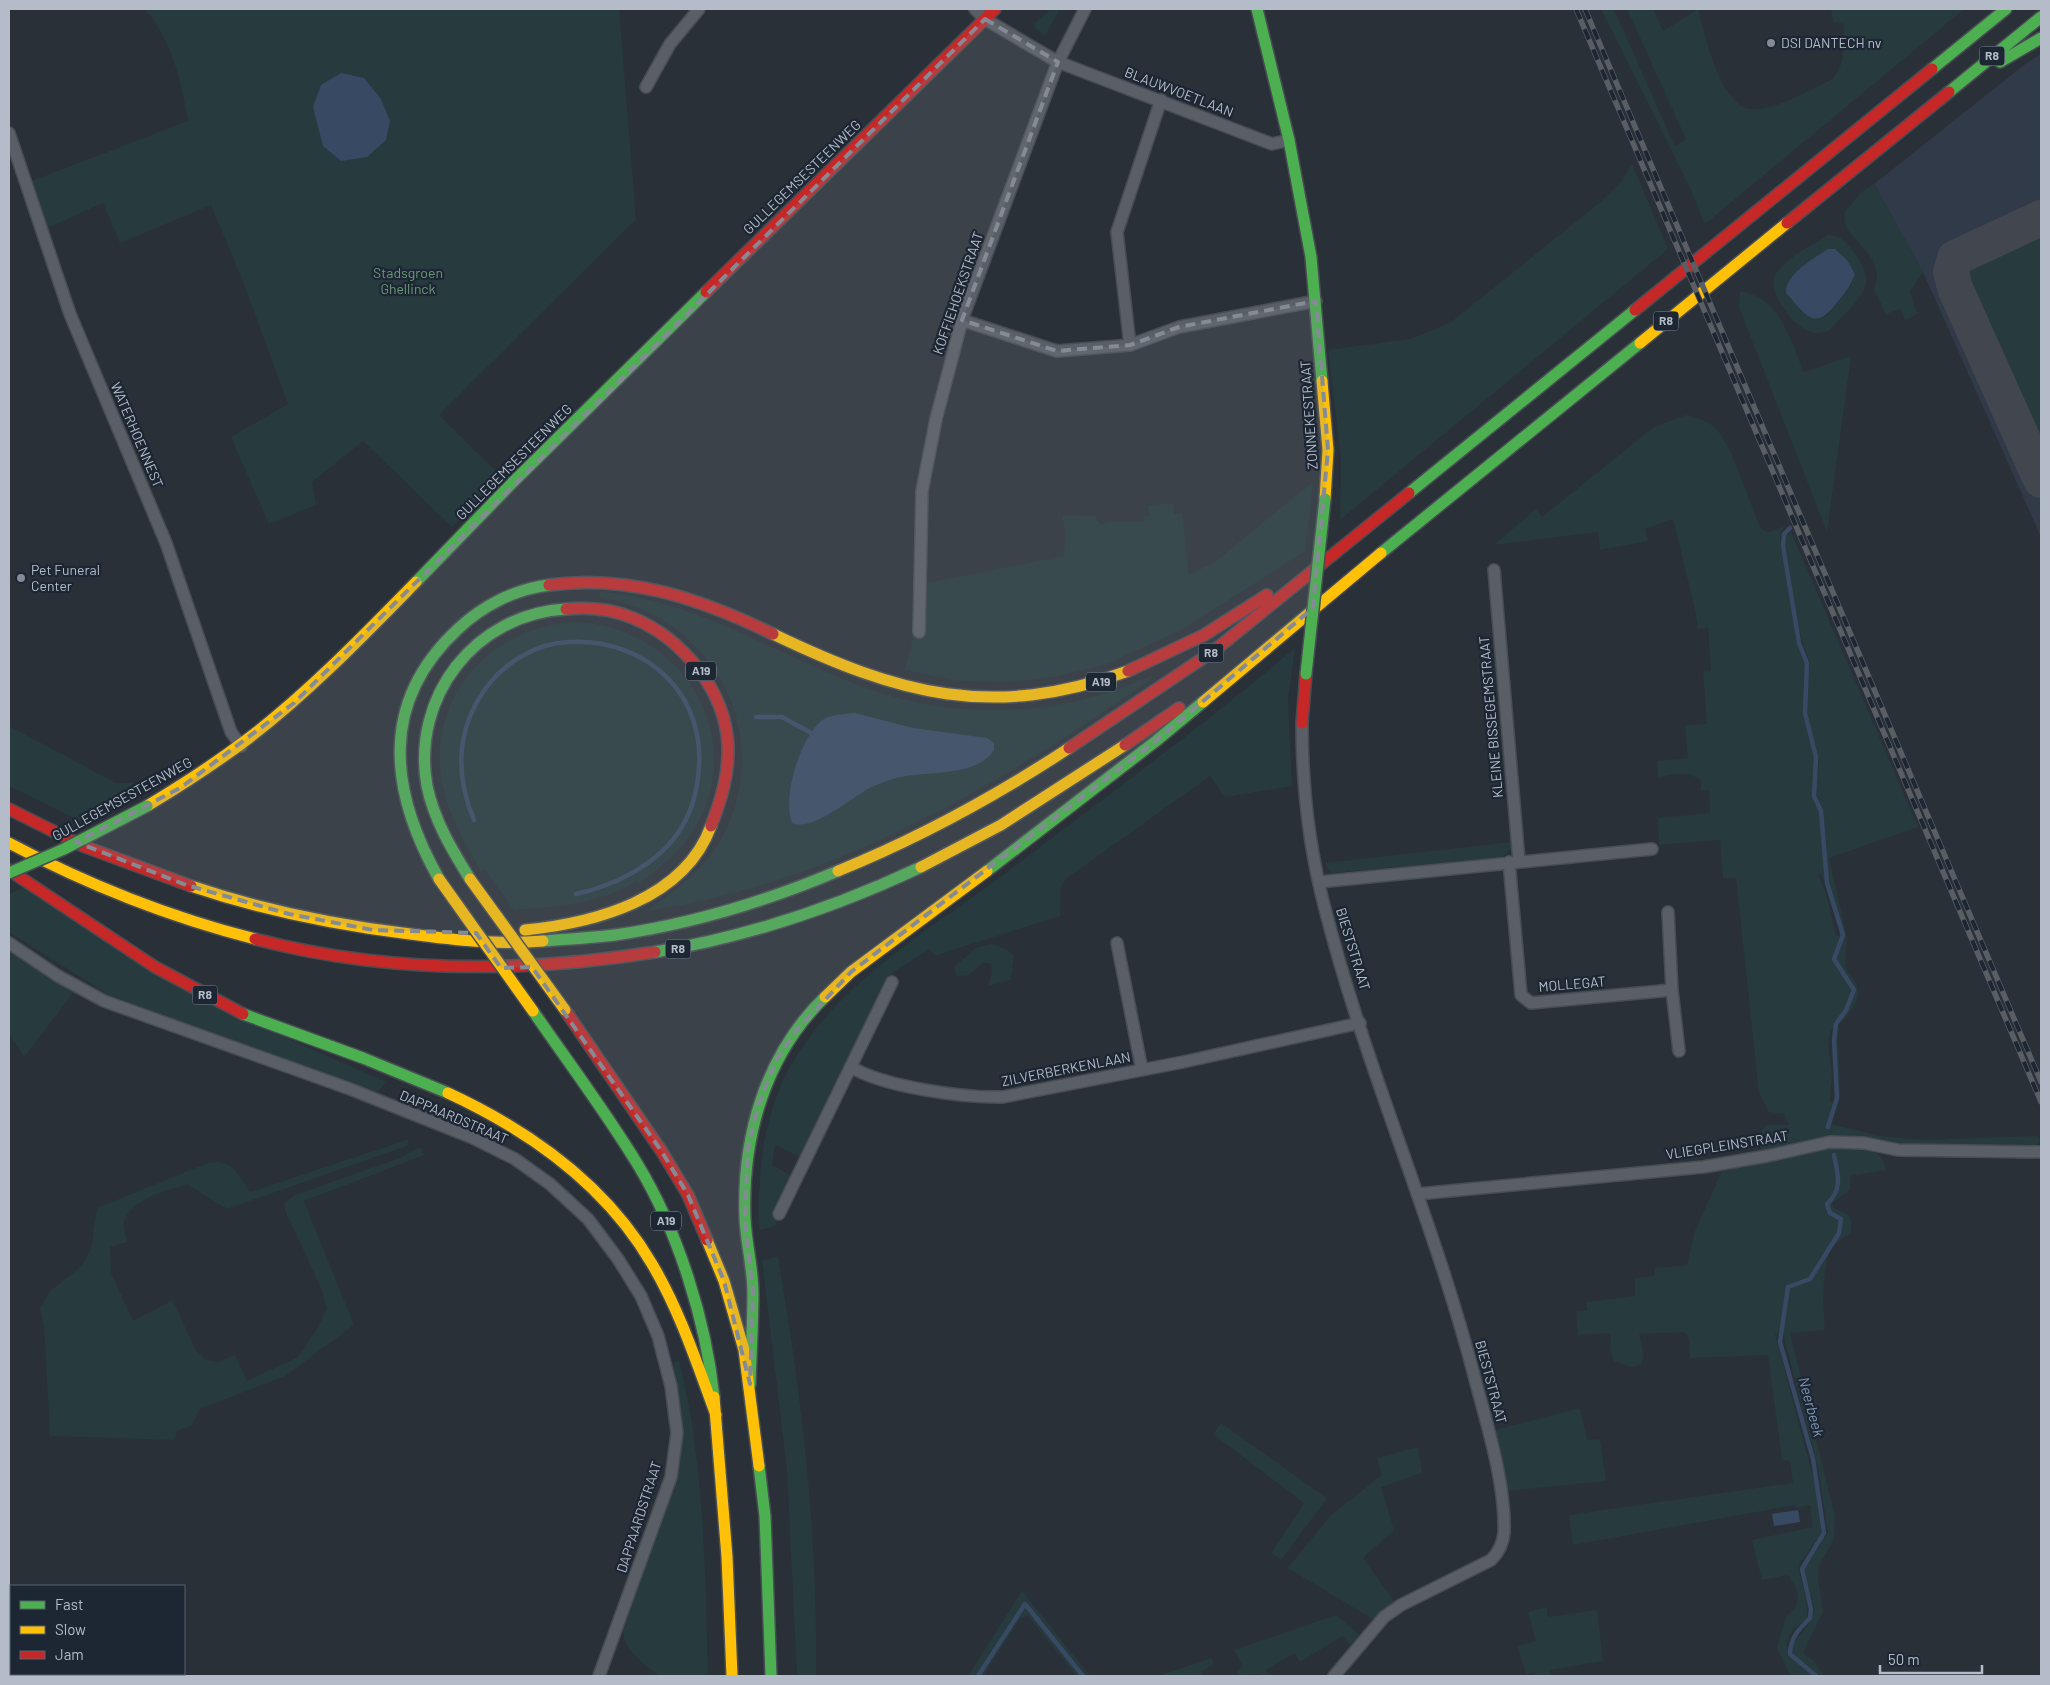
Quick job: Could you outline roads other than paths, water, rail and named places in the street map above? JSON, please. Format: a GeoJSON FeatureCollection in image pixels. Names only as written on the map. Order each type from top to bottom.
{"type":"FeatureCollection","features":[{"type":"Feature","properties":{"kind":"main road","name":"GULLEGEMSESTEENWEG"},"geometry":{"type":"LineString","coordinates":[[9,872],[64,848],[180,788],[241,746],[294,703],[399,601],[511,484],[995,9]]}},
{"type":"Feature","properties":{"kind":"main road","name":"ZONNEKESTRAAT"},"geometry":{"type":"LineString","coordinates":[[1257,9],[1289,140],[1311,257],[1328,450],[1325,499],[1302,723]]}},
{"type":"Feature","properties":{"kind":"main road"},"geometry":{"type":"LineString","coordinates":[[1934,65],[1990,9]]}},
{"type":"Feature","properties":{"kind":"main road","name":"R8"},"geometry":{"type":"LineString","coordinates":[[9,809],[101,854],[220,896],[372,930],[462,941],[514,943],[635,932],[755,904],[825,880],[912,841],[1015,783],[1118,717],[1252,622],[1934,65],[2006,9]]}},
{"type":"Feature","properties":{"kind":"main road","name":"R8"},"geometry":{"type":"LineString","coordinates":[[9,844],[95,886],[183,918],[324,954],[434,966],[499,968],[546,966],[635,957],[757,931],[868,891],[940,859],[1048,796],[1265,649],[2041,17]]}},
{"type":"Feature","properties":{"kind":"main road"},"geometry":{"type":"LineString","coordinates":[[1942,96],[2041,38]]}},
{"type":"Feature","properties":{"kind":"main road","name":"A19"},"geometry":{"type":"LineString","coordinates":[[732,1676],[727,1557],[716,1415],[710,1357],[695,1297],[661,1208],[638,1165],[533,1011],[439,879],[418,840],[408,816],[401,788],[399,746],[408,703],[429,660],[446,637],[472,614],[524,588],[582,580],[614,581],[640,585],[695,600],[851,669],[892,683],[946,695],[1016,698],[1061,692],[1102,682],[1170,654],[1205,636],[1248,608],[1341,540],[1393,505]]}},
{"type":"Feature","properties":{"kind":"main road","name":"A19"},"geometry":{"type":"LineString","coordinates":[[416,934],[528,930],[576,923],[606,916],[660,889],[685,867],[703,844],[717,818],[726,789],[730,757],[720,706],[696,663],[676,642],[647,623],[632,616],[594,606],[564,606],[532,613],[504,624],[464,655],[436,700],[425,741],[424,770],[428,798],[441,830],[470,879],[565,1010],[662,1152],[688,1195],[724,1281],[744,1350],[750,1384]]}},
{"type":"Feature","properties":{"kind":"main road"},"geometry":{"type":"LineString","coordinates":[[771,1676],[764,1516],[750,1384],[753,1292],[745,1210],[748,1148],[759,1103],[776,1061],[797,1030],[822,1000],[851,972],[1156,741],[1265,649]]}},
{"type":"Feature","properties":{"kind":"main road","name":"R8"},"geometry":{"type":"LineString","coordinates":[[9,872],[140,957],[199,992],[247,1016],[339,1048],[425,1084],[481,1110],[524,1133],[552,1154],[612,1212],[652,1263],[676,1311],[716,1415]]}},
{"type":"Feature","properties":{"kind":"street"},"geometry":{"type":"LineString","coordinates":[[646,87],[670,44],[698,9]]}},
{"type":"Feature","properties":{"kind":"street","name":"BLAUWVOETLAAN"},"geometry":{"type":"LineString","coordinates":[[975,9],[985,19],[1058,62],[1272,144],[1289,140]]}},
{"type":"Feature","properties":{"kind":"street","name":"KOFFIEHOEKSTRAAT"},"geometry":{"type":"LineString","coordinates":[[919,632],[922,491],[936,419],[962,320],[1058,62],[1085,9]]}},
{"type":"Feature","properties":{"kind":"street"},"geometry":{"type":"LineString","coordinates":[[1130,345],[1117,232],[1161,100]]}},
{"type":"Feature","properties":{"kind":"street","name":"WATERHOENNEST"},"geometry":{"type":"LineString","coordinates":[[9,133],[72,319],[166,543],[231,732],[241,746]]}},
{"type":"Feature","properties":{"kind":"street"},"geometry":{"type":"LineString","coordinates":[[962,320],[1057,351],[1130,345],[1179,327],[1316,301]]}},
{"type":"Feature","properties":{"kind":"street","name":"KLEINE BISSEGEMSTRAAT"},"geometry":{"type":"LineString","coordinates":[[1494,570],[1514,862]]}},
{"type":"Feature","properties":{"kind":"street","name":"ZONNEKESTRAAT"},"geometry":{"type":"LineString","coordinates":[[1302,723],[1302,767],[1307,815],[1319,882]]}},
{"type":"Feature","properties":{"kind":"street"},"geometry":{"type":"LineString","coordinates":[[1319,882],[1652,849]]}},
{"type":"Feature","properties":{"kind":"street","name":"MOLLEGAT"},"geometry":{"type":"LineString","coordinates":[[1514,862],[1521,995],[1530,1003],[1672,990]]}},
{"type":"Feature","properties":{"kind":"street","name":"BIESTSTRAAT"},"geometry":{"type":"LineString","coordinates":[[1319,882],[1332,934],[1360,1024],[1467,1347],[1492,1444],[1502,1503],[1504,1534],[1500,1550],[1491,1560],[1402,1605],[1384,1617],[1334,1676]]}},
{"type":"Feature","properties":{"kind":"street"},"geometry":{"type":"LineString","coordinates":[[1668,912],[1672,990],[1679,1050]]}},
{"type":"Feature","properties":{"kind":"street","name":"DAPPAARDSTRAAT"},"geometry":{"type":"LineString","coordinates":[[9,943],[58,976],[104,1001],[350,1090],[473,1138],[515,1159],[543,1179],[588,1220],[618,1259],[641,1296],[658,1336],[671,1386],[676,1433],[671,1476],[599,1676]]}},
{"type":"Feature","properties":{"kind":"street","name":"ZILVERBERKENLAAN"},"geometry":{"type":"LineString","coordinates":[[1117,943],[1142,1070]]}},
{"type":"Feature","properties":{"kind":"street"},"geometry":{"type":"LineString","coordinates":[[779,1214],[892,982]]}},
{"type":"Feature","properties":{"kind":"street","name":"ZILVERBERKENLAAN"},"geometry":{"type":"LineString","coordinates":[[850,1067],[875,1078],[949,1094],[984,1098],[1023,1095],[1360,1024]]}},
{"type":"Feature","properties":{"kind":"street","name":"VLIEGPLEINSTRAAT"},"geometry":{"type":"LineString","coordinates":[[1417,1194],[1703,1166],[1767,1156],[1830,1142],[1864,1143],[1898,1150],[2041,1152]]}},
{"type":"Feature","properties":{"kind":"water"},"geometry":{"type":"Polygon","coordinates":[[[341,73],[364,78],[381,99],[390,121],[386,140],[367,157],[341,161],[323,146],[313,107],[321,85],[341,73]]]}},
{"type":"Feature","properties":{"kind":"water"},"geometry":{"type":"Polygon","coordinates":[[[1828,249],[1835,249],[1847,260],[1855,274],[1849,286],[1828,313],[1815,319],[1804,313],[1786,293],[1787,286],[1795,273],[1828,249]]]}},
{"type":"Feature","properties":{"kind":"water"},"geometry":{"type":"Polygon","coordinates":[[[855,713],[913,728],[987,738],[994,743],[994,750],[985,760],[973,766],[959,770],[899,777],[869,789],[818,820],[800,825],[792,823],[789,799],[791,784],[806,741],[813,729],[821,721],[837,715],[855,713]]]}},
{"type":"Feature","properties":{"kind":"water"},"geometry":{"type":"Polygon","coordinates":[[[1798,1510],[1800,1522],[1774,1526],[1772,1514],[1798,1510]]]}},
{"type":"Feature","properties":{"kind":"waterway"},"geometry":{"type":"LineString","coordinates":[[1790,528],[1784,534],[1783,546],[1799,643],[1807,663],[1805,713],[1816,757],[1814,796],[1821,811],[1827,883],[1843,935],[1834,959],[1854,990],[1846,1010],[1836,1024],[1834,1040],[1837,1098],[1828,1127]]}},
{"type":"Feature","properties":{"kind":"waterway"},"geometry":{"type":"LineString","coordinates":[[474,820],[464,786],[462,769],[464,736],[476,704],[486,688],[502,670],[534,650],[557,643],[569,642],[598,643],[624,650],[647,662],[667,678],[683,698],[694,721],[699,748],[698,777],[694,799],[678,833],[658,855],[645,865],[618,880],[576,894]]}},
{"type":"Feature","properties":{"kind":"waterway"},"geometry":{"type":"LineString","coordinates":[[756,717],[782,717],[811,733]]}},
{"type":"Feature","properties":{"kind":"waterway","name":"Neerbeek"},"geometry":{"type":"LineString","coordinates":[[1816,1676],[1790,1654],[1793,1638],[1810,1618],[1811,1609],[1802,1569],[1824,1533],[1813,1459],[1780,1342],[1788,1287],[1810,1279],[1839,1233],[1841,1219],[1830,1213],[1827,1204],[1835,1193],[1838,1181],[1834,1155]]}},
{"type":"Feature","properties":{"kind":"waterway"},"geometry":{"type":"LineString","coordinates":[[978,1676],[1025,1604],[1083,1676]]}},
{"type":"Feature","properties":{"kind":"railway"},"geometry":{"type":"LineString","coordinates":[[1576,9],[2041,1102]]}},
{"type":"Feature","properties":{"kind":"railway"},"geometry":{"type":"LineString","coordinates":[[1585,9],[2041,1082]]}},
{"type":"Feature","properties":{"kind":"place","name":"DSI DANTECH nv"},"geometry":{"type":"Point","coordinates":[1771,43]}},
{"type":"Feature","properties":{"kind":"place","name":"Pet Funeral Center"},"geometry":{"type":"Point","coordinates":[21,578]}},
{"type":"Feature","properties":{"kind":"park label","name":"Stadsgroen Ghellinck"},"geometry":{"type":"Point","coordinates":[408,282]}}]}
